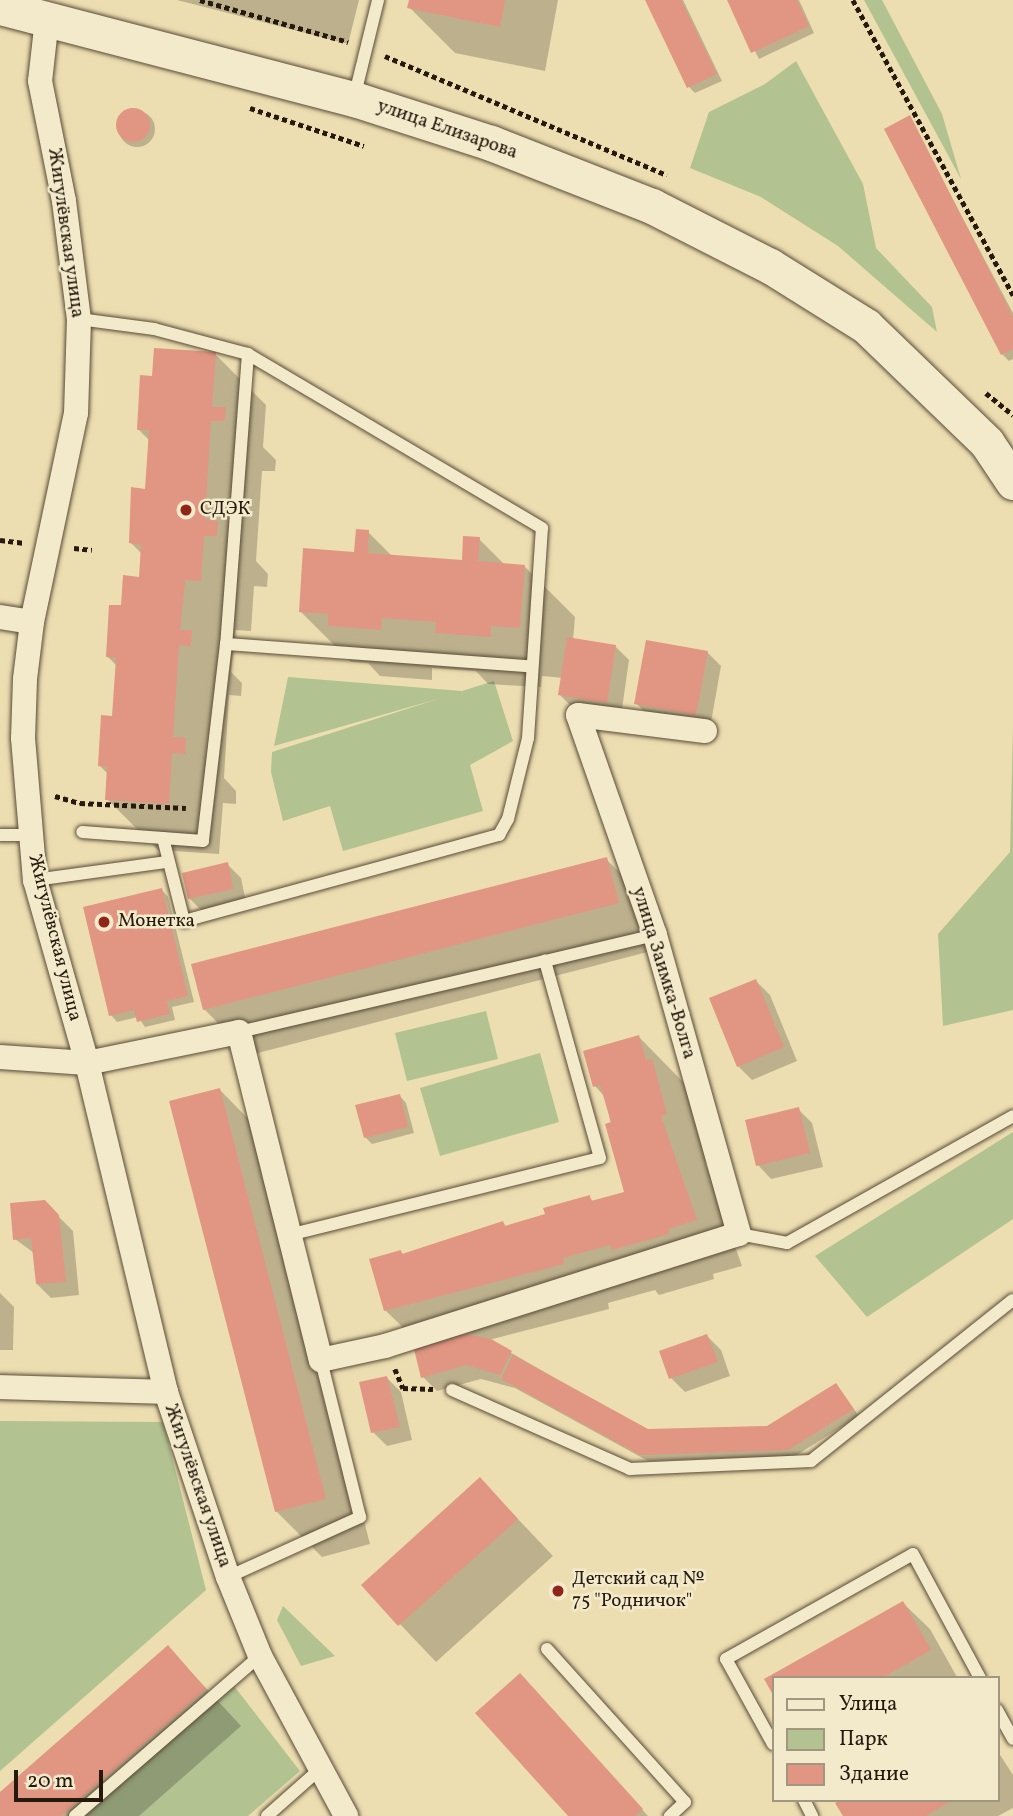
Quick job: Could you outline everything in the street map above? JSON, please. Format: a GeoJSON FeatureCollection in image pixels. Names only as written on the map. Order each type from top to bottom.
{"type":"FeatureCollection","features":[{"type":"Feature","properties":{"kind":"street","name":"улица Елизарова"},"geometry":{"type":"LineString","coordinates":[[0,7],[354,99],[491,143],[652,206],[770,266],[866,326],[987,443],[1013,482]]}},
{"type":"Feature","properties":{"kind":"street","name":"Жигулёвская улица"},"geometry":{"type":"LineString","coordinates":[[47,19],[40,80],[64,201],[79,320],[76,413],[32,622],[23,738],[29,835],[35,880],[88,1063],[166,1392],[228,1577],[260,1656],[346,1816]]}},
{"type":"Feature","properties":{"kind":"street"},"geometry":{"type":"LineString","coordinates":[[0,617],[32,622]]}},
{"type":"Feature","properties":{"kind":"street","name":"улица Заимка-Волга"},"geometry":{"type":"LineString","coordinates":[[705,731],[578,715],[654,936],[739,1234]]}},
{"type":"Feature","properties":{"kind":"street"},"geometry":{"type":"LineString","coordinates":[[0,1057],[88,1063],[239,1032],[321,1360],[385,1346],[739,1234]]}},
{"type":"Feature","properties":{"kind":"street"},"geometry":{"type":"LineString","coordinates":[[0,1387],[166,1392]]}},
{"type":"Feature","properties":{"kind":"lane"},"geometry":{"type":"LineString","coordinates":[[354,99],[378,0]]}},
{"type":"Feature","properties":{"kind":"lane"},"geometry":{"type":"LineString","coordinates":[[79,320],[154,328],[248,354],[542,528],[529,666],[528,737],[508,819],[499,835],[184,920],[163,838]]}},
{"type":"Feature","properties":{"kind":"lane"},"geometry":{"type":"LineString","coordinates":[[82,832],[203,841],[226,644],[248,354]]}},
{"type":"Feature","properties":{"kind":"lane"},"geometry":{"type":"LineString","coordinates":[[226,644],[529,666]]}},
{"type":"Feature","properties":{"kind":"lane"},"geometry":{"type":"LineString","coordinates":[[0,835],[29,835]]}},
{"type":"Feature","properties":{"kind":"lane"},"geometry":{"type":"LineString","coordinates":[[35,880],[167,862]]}},
{"type":"Feature","properties":{"kind":"lane"},"geometry":{"type":"LineString","coordinates":[[239,1032],[654,936]]}},
{"type":"Feature","properties":{"kind":"lane"},"geometry":{"type":"LineString","coordinates":[[289,1235],[600,1158],[545,961]]}},
{"type":"Feature","properties":{"kind":"lane"},"geometry":{"type":"LineString","coordinates":[[739,1234],[787,1243],[1013,1116]]}},
{"type":"Feature","properties":{"kind":"lane"},"geometry":{"type":"LineString","coordinates":[[452,1390],[630,1469],[811,1461],[1013,1300]]}},
{"type":"Feature","properties":{"kind":"lane"},"geometry":{"type":"LineString","coordinates":[[228,1577],[360,1517],[321,1360]]}},
{"type":"Feature","properties":{"kind":"lane"},"geometry":{"type":"LineString","coordinates":[[772,1742],[726,1658],[913,1554],[974,1676]]}},
{"type":"Feature","properties":{"kind":"lane"},"geometry":{"type":"LineString","coordinates":[[547,1649],[685,1802],[670,1816]]}},
{"type":"Feature","properties":{"kind":"lane"},"geometry":{"type":"LineString","coordinates":[[75,1816],[260,1656]]}},
{"type":"Feature","properties":{"kind":"lane"},"geometry":{"type":"LineString","coordinates":[[999,1714],[1013,1739]]}},
{"type":"Feature","properties":{"kind":"lane"},"geometry":{"type":"LineString","coordinates":[[267,1816],[321,1768]]}},
{"type":"Feature","properties":{"kind":"path"},"geometry":{"type":"LineString","coordinates":[[853,0],[1013,295]]}},
{"type":"Feature","properties":{"kind":"path"},"geometry":{"type":"LineString","coordinates":[[55,796],[80,803],[187,808],[188,794]]}},
{"type":"Feature","properties":{"kind":"path"},"geometry":{"type":"LineString","coordinates":[[385,1346],[402,1388],[452,1390]]}},
{"type":"Feature","properties":{"kind":"green space"},"geometry":{"type":"Polygon","coordinates":[[[864,0],[882,0],[942,114],[961,179],[864,0]]]}},
{"type":"Feature","properties":{"kind":"green space"},"geometry":{"type":"Polygon","coordinates":[[[796,61],[863,184],[876,248],[932,307],[937,332],[838,246],[761,197],[690,168],[709,112],[765,84],[796,61]]]}},
{"type":"Feature","properties":{"kind":"green space"},"geometry":{"type":"Polygon","coordinates":[[[288,677],[462,691],[494,681],[513,741],[470,765],[483,811],[343,851],[330,806],[283,821],[271,772],[272,752],[441,698],[274,746],[288,677]]]}},
{"type":"Feature","properties":{"kind":"green space"},"geometry":{"type":"Polygon","coordinates":[[[1013,727],[1013,1010],[943,1026],[938,934],[1010,852],[1013,727]]]}},
{"type":"Feature","properties":{"kind":"green space"},"geometry":{"type":"Polygon","coordinates":[[[486,1011],[498,1059],[407,1081],[395,1033],[486,1011]]]}},
{"type":"Feature","properties":{"kind":"green space"},"geometry":{"type":"Polygon","coordinates":[[[540,1053],[559,1122],[440,1156],[420,1088],[540,1053]]]}},
{"type":"Feature","properties":{"kind":"green space"},"geometry":{"type":"Polygon","coordinates":[[[1013,1132],[1013,1219],[867,1317],[815,1256],[1013,1132]]]}},
{"type":"Feature","properties":{"kind":"green space"},"geometry":{"type":"Polygon","coordinates":[[[0,1421],[163,1422],[206,1590],[0,1771],[0,1421]]]}},
{"type":"Feature","properties":{"kind":"green space"},"geometry":{"type":"Polygon","coordinates":[[[283,1606],[335,1656],[301,1666],[277,1620],[283,1606]]]}},
{"type":"Feature","properties":{"kind":"green space"},"geometry":{"type":"Polygon","coordinates":[[[234,1686],[300,1771],[248,1816],[82,1816],[234,1686]]]}},
{"type":"Feature","properties":{"kind":"building"},"geometry":{"type":"Polygon","coordinates":[[[409,0],[505,0],[500,27],[407,8],[409,0]]]}},
{"type":"Feature","properties":{"kind":"building"},"geometry":{"type":"Polygon","coordinates":[[[645,0],[681,0],[717,74],[687,88],[645,0]]]}},
{"type":"Feature","properties":{"kind":"building"},"geometry":{"type":"Polygon","coordinates":[[[727,0],[797,0],[809,26],[751,53],[727,0]]]}},
{"type":"Feature","properties":{"kind":"building"},"geometry":{"type":"Polygon","coordinates":[[[133,108],[145,113],[150,125],[145,137],[133,142],[121,137],[116,125],[121,113],[133,108]]]}},
{"type":"Feature","properties":{"kind":"building"},"geometry":{"type":"Polygon","coordinates":[[[910,115],[1013,317],[1013,349],[1001,355],[884,129],[910,115]]]}},
{"type":"Feature","properties":{"kind":"building"},"geometry":{"type":"Polygon","coordinates":[[[154,348],[216,352],[212,407],[226,407],[225,421],[211,421],[205,519],[218,521],[217,536],[204,536],[201,581],[185,580],[180,630],[192,630],[191,646],[179,645],[173,737],[186,738],[185,754],[172,753],[169,804],[105,800],[107,767],[98,766],[101,715],[112,716],[116,658],[106,657],[109,605],[121,605],[123,575],[139,577],[141,545],[129,543],[131,487],[145,489],[149,430],[137,430],[140,375],[152,376],[154,348]]]}},
{"type":"Feature","properties":{"kind":"building"},"geometry":{"type":"Polygon","coordinates":[[[356,529],[369,530],[368,553],[462,560],[463,536],[480,537],[478,561],[525,565],[520,628],[491,626],[491,637],[435,633],[436,622],[382,618],[381,630],[328,626],[328,614],[299,612],[303,548],[354,552],[356,529]]]}},
{"type":"Feature","properties":{"kind":"building"},"geometry":{"type":"Polygon","coordinates":[[[567,637],[616,645],[607,703],[558,695],[567,637]]]}},
{"type":"Feature","properties":{"kind":"building"},"geometry":{"type":"Polygon","coordinates":[[[646,640],[708,651],[696,715],[634,704],[646,640]]]}},
{"type":"Feature","properties":{"kind":"building"},"geometry":{"type":"Polygon","coordinates":[[[607,857],[619,903],[203,1010],[191,964],[607,857]]]}},
{"type":"Feature","properties":{"kind":"building"},"geometry":{"type":"Polygon","coordinates":[[[228,862],[233,889],[188,899],[182,873],[228,862]]]}},
{"type":"Feature","properties":{"kind":"building"},"geometry":{"type":"Polygon","coordinates":[[[162,888],[188,996],[167,1001],[170,1014],[137,1022],[134,1010],[109,1016],[83,907],[162,888]]]}},
{"type":"Feature","properties":{"kind":"building"},"geometry":{"type":"Polygon","coordinates":[[[756,979],[784,1047],[737,1067],[709,998],[756,979]]]}},
{"type":"Feature","properties":{"kind":"building"},"geometry":{"type":"Polygon","coordinates":[[[639,1035],[646,1060],[652,1059],[667,1114],[661,1116],[697,1220],[668,1229],[669,1234],[612,1250],[610,1245],[563,1258],[564,1264],[384,1311],[369,1259],[401,1250],[402,1254],[503,1221],[505,1226],[545,1214],[543,1208],[590,1195],[591,1201],[624,1192],[605,1124],[611,1122],[600,1085],[593,1087],[583,1051],[639,1035]]]}},
{"type":"Feature","properties":{"kind":"building"},"geometry":{"type":"Polygon","coordinates":[[[220,1088],[326,1499],[275,1512],[169,1101],[220,1088]]]}},
{"type":"Feature","properties":{"kind":"building"},"geometry":{"type":"Polygon","coordinates":[[[400,1094],[408,1127],[364,1138],[355,1105],[400,1094]]]}},
{"type":"Feature","properties":{"kind":"building"},"geometry":{"type":"Polygon","coordinates":[[[799,1107],[810,1153],[756,1166],[745,1120],[799,1107]]]}},
{"type":"Feature","properties":{"kind":"building"},"geometry":{"type":"Polygon","coordinates":[[[45,1200],[59,1215],[66,1282],[36,1284],[31,1238],[13,1240],[10,1203],[45,1200]]]}},
{"type":"Feature","properties":{"kind":"building"},"geometry":{"type":"Polygon","coordinates":[[[465,1334],[491,1339],[512,1351],[500,1375],[466,1365],[421,1378],[414,1349],[465,1334]]]}},
{"type":"Feature","properties":{"kind":"building"},"geometry":{"type":"Polygon","coordinates":[[[707,1334],[718,1362],[669,1379],[659,1351],[707,1334]]]}},
{"type":"Feature","properties":{"kind":"building"},"geometry":{"type":"Polygon","coordinates":[[[513,1355],[648,1429],[767,1426],[836,1383],[854,1409],[788,1450],[640,1455],[501,1379],[513,1355]]]}},
{"type":"Feature","properties":{"kind":"building"},"geometry":{"type":"Polygon","coordinates":[[[387,1376],[400,1427],[371,1433],[359,1382],[387,1376]]]}},
{"type":"Feature","properties":{"kind":"building"},"geometry":{"type":"Polygon","coordinates":[[[480,1477],[518,1519],[398,1626],[361,1585],[480,1477]]]}},
{"type":"Feature","properties":{"kind":"building"},"geometry":{"type":"Polygon","coordinates":[[[903,1601],[931,1650],[886,1676],[772,1676],[772,1693],[764,1679],[903,1601]]]}},
{"type":"Feature","properties":{"kind":"building"},"geometry":{"type":"Polygon","coordinates":[[[168,1645],[206,1689],[61,1816],[0,1816],[0,1792],[168,1645]]]}},
{"type":"Feature","properties":{"kind":"building"},"geometry":{"type":"Polygon","coordinates":[[[520,1673],[643,1809],[635,1816],[568,1816],[475,1713],[520,1673]]]}},
{"type":"Feature","properties":{"kind":"building"},"geometry":{"type":"Polygon","coordinates":[[[950,1802],[926,1816],[843,1816],[835,1803],[950,1802]]]}},
{"type":"Feature","properties":{"kind":"place","name":"СДЭК"},"geometry":{"type":"Point","coordinates":[186,510]}},
{"type":"Feature","properties":{"kind":"place","name":"Монетка"},"geometry":{"type":"Point","coordinates":[104,922]}},
{"type":"Feature","properties":{"kind":"place","name":"Детский сад № 75 \"Родничок\""},"geometry":{"type":"Point","coordinates":[558,1591]}}]}
